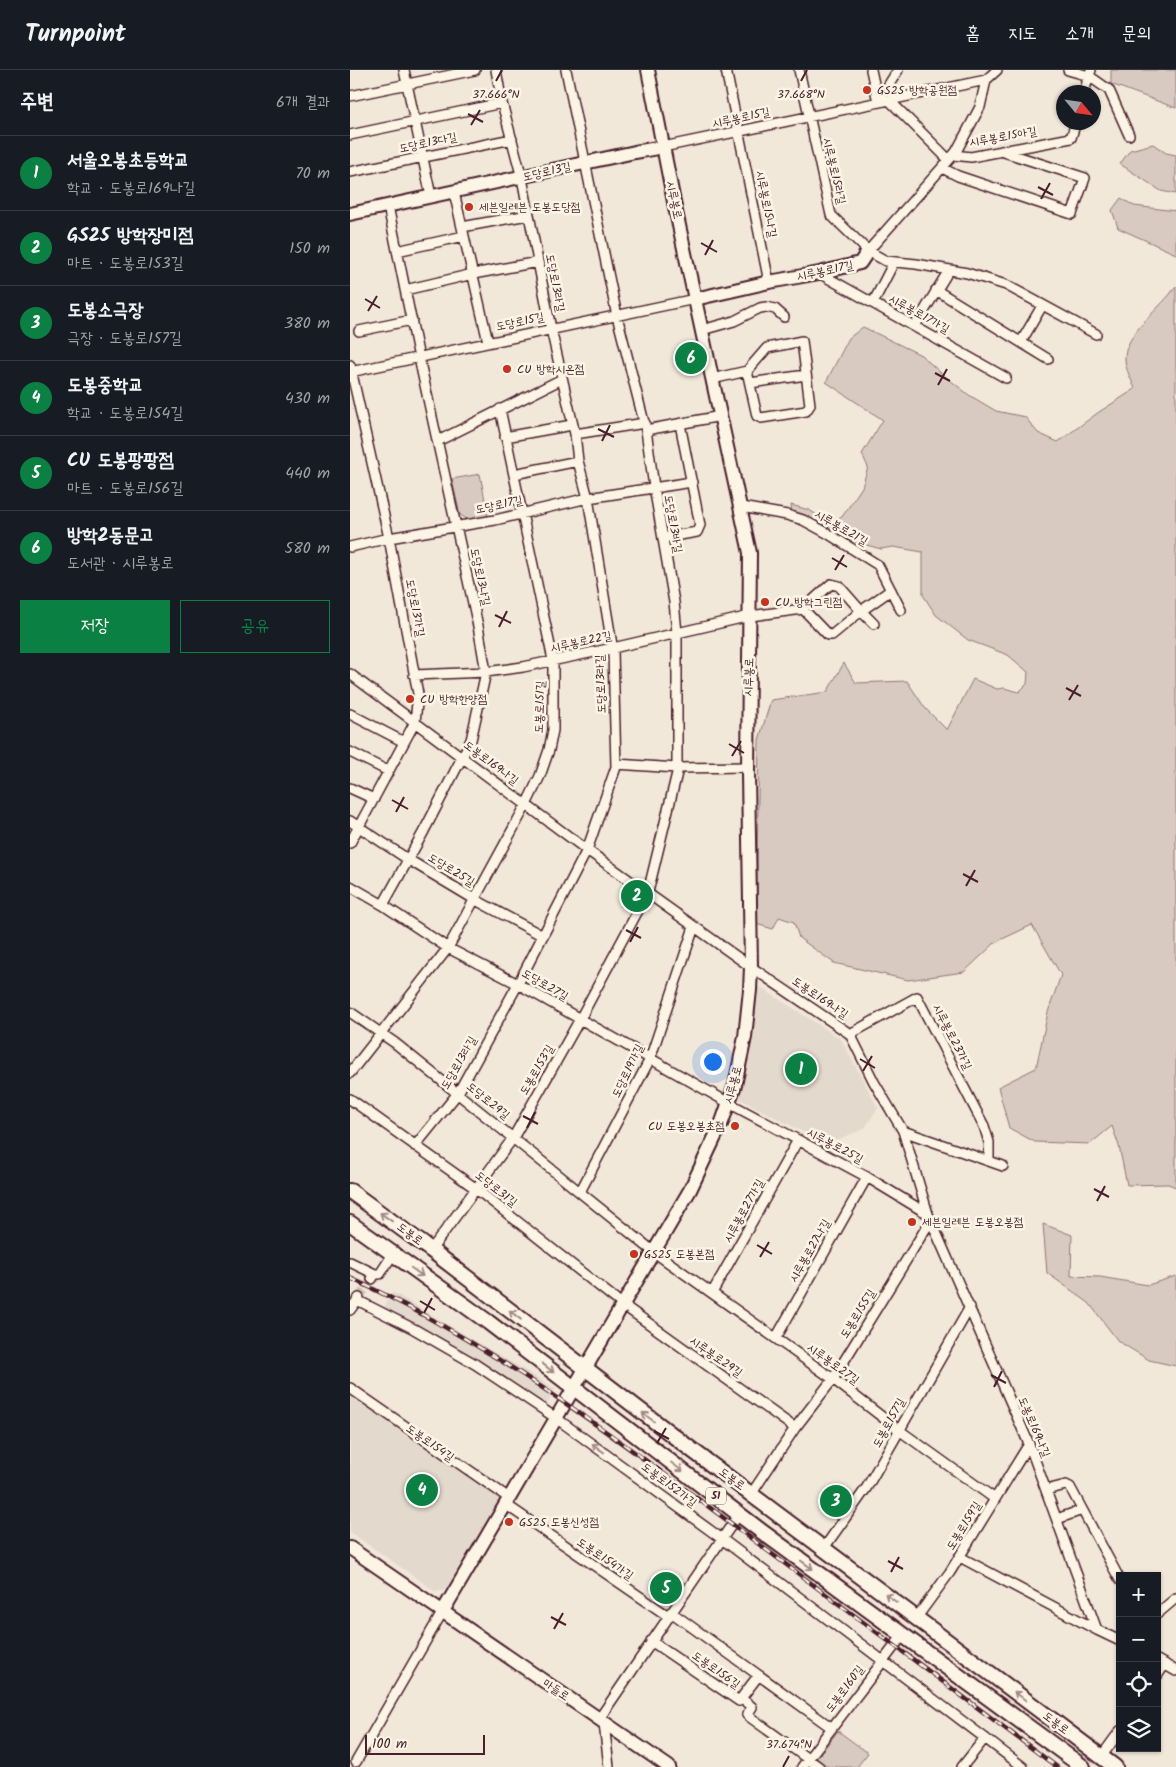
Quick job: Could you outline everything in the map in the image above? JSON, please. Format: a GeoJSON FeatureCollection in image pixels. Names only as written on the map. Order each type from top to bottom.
{"type":"FeatureCollection","features":[{"type":"Feature","properties":{"kind":"main road","name":"도봉로"},"geometry":{"type":"LineString","coordinates":[[350,1191],[431,1250],[1115,1767]]}},
{"type":"Feature","properties":{"kind":"main road","name":"도봉로"},"geometry":{"type":"LineString","coordinates":[[350,1223],[488,1322],[739,1514],[1083,1767]]}},
{"type":"Feature","properties":{"kind":"street"},"geometry":{"type":"LineString","coordinates":[[404,70],[431,196]]}},
{"type":"Feature","properties":{"kind":"street"},"geometry":{"type":"LineString","coordinates":[[350,96],[475,70]]}},
{"type":"Feature","properties":{"kind":"street"},"geometry":{"type":"LineString","coordinates":[[496,70],[502,103],[522,178]]}},
{"type":"Feature","properties":{"kind":"street","name":"도당로13바길"},"geometry":{"type":"LineString","coordinates":[[566,70],[617,316],[645,426],[678,634],[676,768],[648,892]]}},
{"type":"Feature","properties":{"kind":"street","name":"시루봉로"},"geometry":{"type":"LineString","coordinates":[[585,1368],[690,1190],[722,1122],[735,1085],[745,1037],[751,967],[748,860],[750,816],[748,767],[750,553],[648,70]]}},
{"type":"Feature","properties":{"kind":"street","name":"시루봉로15나길"},"geometry":{"type":"LineString","coordinates":[[726,70],[769,282]]}},
{"type":"Feature","properties":{"kind":"street","name":"시루봉로15라길"},"geometry":{"type":"LineString","coordinates":[[800,70],[831,215],[868,251],[886,261],[968,273],[1006,285],[1096,334]]}},
{"type":"Feature","properties":{"kind":"street"},"geometry":{"type":"LineString","coordinates":[[872,70],[878,102]]}},
{"type":"Feature","properties":{"kind":"street"},"geometry":{"type":"LineString","coordinates":[[878,102],[898,70]]}},
{"type":"Feature","properties":{"kind":"street"},"geometry":{"type":"LineString","coordinates":[[986,80],[997,70]]}},
{"type":"Feature","properties":{"kind":"street"},"geometry":{"type":"LineString","coordinates":[[1068,70],[1090,73],[1109,90],[1129,135]]}},
{"type":"Feature","properties":{"kind":"street"},"geometry":{"type":"LineString","coordinates":[[1086,85],[1090,73]]}},
{"type":"Feature","properties":{"kind":"street","name":"시루봉로15길"},"geometry":{"type":"LineString","coordinates":[[663,147],[986,80]]}},
{"type":"Feature","properties":{"kind":"street","name":"시루봉로17길"},"geometry":{"type":"LineString","coordinates":[[695,299],[860,263],[868,251],[951,157],[970,129],[980,107],[986,80]]}},
{"type":"Feature","properties":{"kind":"street"},"geometry":{"type":"LineString","coordinates":[[889,100],[951,157]]}},
{"type":"Feature","properties":{"kind":"street","name":"도당로13다길"},"geometry":{"type":"LineString","coordinates":[[350,135],[502,103]]}},
{"type":"Feature","properties":{"kind":"street","name":"시루봉로15아길"},"geometry":{"type":"LineString","coordinates":[[951,157],[971,157],[1071,138],[1074,130]]}},
{"type":"Feature","properties":{"kind":"street","name":"도당로13다길"},"geometry":{"type":"LineString","coordinates":[[350,172],[512,138]]}},
{"type":"Feature","properties":{"kind":"street","name":"도당로13길"},"geometry":{"type":"LineString","coordinates":[[350,214],[663,147]]}},
{"type":"Feature","properties":{"kind":"street"},"geometry":{"type":"LineString","coordinates":[[942,168],[958,176],[1072,214],[1085,178],[1001,151]]}},
{"type":"Feature","properties":{"kind":"street","name":"도당로13라길"},"geometry":{"type":"LineString","coordinates":[[415,1146],[458,1093],[518,984],[587,850],[616,764],[613,648],[588,498],[578,461],[522,178]]}},
{"type":"Feature","properties":{"kind":"street"},"geometry":{"type":"LineString","coordinates":[[454,192],[488,342]]}},
{"type":"Feature","properties":{"kind":"street","name":"도당로13나길"},"geometry":{"type":"LineString","coordinates":[[383,905],[409,860],[471,740],[486,672],[457,526],[419,358],[388,206]]}},
{"type":"Feature","properties":{"kind":"street"},"geometry":{"type":"LineString","coordinates":[[397,251],[528,215]]}},
{"type":"Feature","properties":{"kind":"street"},"geometry":{"type":"LineString","coordinates":[[405,290],[472,274],[538,262]]}},
{"type":"Feature","properties":{"kind":"street"},"geometry":{"type":"LineString","coordinates":[[873,302],[894,262]]}},
{"type":"Feature","properties":{"kind":"street"},"geometry":{"type":"LineString","coordinates":[[915,326],[949,270]]}},
{"type":"Feature","properties":{"kind":"street","name":"시루봉로17가길"},"geometry":{"type":"LineString","coordinates":[[820,273],[1006,378]]}},
{"type":"Feature","properties":{"kind":"street"},"geometry":{"type":"LineString","coordinates":[[936,290],[1048,359]]}},
{"type":"Feature","properties":{"kind":"street","name":"도당로15길"},"geometry":{"type":"LineString","coordinates":[[350,370],[419,358],[695,299]]}},
{"type":"Feature","properties":{"kind":"street"},"geometry":{"type":"LineString","coordinates":[[1021,342],[1042,306]]}},
{"type":"Feature","properties":{"kind":"street"},"geometry":{"type":"LineString","coordinates":[[702,330],[734,321],[766,307],[776,309],[784,317]]}},
{"type":"Feature","properties":{"kind":"street"},"geometry":{"type":"LineString","coordinates":[[359,331],[412,320]]}},
{"type":"Feature","properties":{"kind":"street"},"geometry":{"type":"LineString","coordinates":[[712,379],[747,370],[767,348],[802,341],[810,405],[806,411],[761,418],[757,416],[747,370]]}},
{"type":"Feature","properties":{"kind":"street","name":"도당로13가길"},"geometry":{"type":"LineString","coordinates":[[350,370],[389,538],[418,694],[415,722],[350,843]]}},
{"type":"Feature","properties":{"kind":"street"},"geometry":{"type":"LineString","coordinates":[[750,383],[806,375]]}},
{"type":"Feature","properties":{"kind":"street"},"geometry":{"type":"LineString","coordinates":[[438,441],[562,379]]}},
{"type":"Feature","properties":{"kind":"street","name":"도봉로151길"},"geometry":{"type":"LineString","coordinates":[[350,1073],[448,948],[526,805],[540,776],[549,750],[553,730],[553,660],[500,409]]}},
{"type":"Feature","properties":{"kind":"street"},"geometry":{"type":"LineString","coordinates":[[505,437],[573,430],[680,424],[721,416]]}},
{"type":"Feature","properties":{"kind":"street"},"geometry":{"type":"LineString","coordinates":[[663,538],[697,532],[699,529],[700,520],[680,424]]}},
{"type":"Feature","properties":{"kind":"street"},"geometry":{"type":"LineString","coordinates":[[514,474],[578,461]]}},
{"type":"Feature","properties":{"kind":"street","name":"도당로17길"},"geometry":{"type":"LineString","coordinates":[[350,546],[495,520],[588,498],[692,482]]}},
{"type":"Feature","properties":{"kind":"street","name":"시루봉로21길"},"geometry":{"type":"LineString","coordinates":[[741,507],[787,515],[802,520],[827,533],[878,565],[901,610]]}},
{"type":"Feature","properties":{"kind":"street"},"geometry":{"type":"LineString","coordinates":[[750,616],[802,609],[831,584],[834,584],[839,586],[874,624]]}},
{"type":"Feature","properties":{"kind":"street"},"geometry":{"type":"LineString","coordinates":[[802,609],[828,635],[832,635],[891,590]]}},
{"type":"Feature","properties":{"kind":"street","name":"시루봉로22길"},"geometry":{"type":"LineString","coordinates":[[414,675],[486,672],[523,667],[678,634],[750,616]]}},
{"type":"Feature","properties":{"kind":"street","name":"도봉로169나길"},"geometry":{"type":"LineString","coordinates":[[350,674],[587,850],[751,967],[850,1034],[874,1082],[902,1131],[929,1217],[1029,1444],[1097,1630]]}},
{"type":"Feature","properties":{"kind":"street"},"geometry":{"type":"LineString","coordinates":[[350,714],[404,742]]}},
{"type":"Feature","properties":{"kind":"street"},"geometry":{"type":"LineString","coordinates":[[350,752],[388,771]]}},
{"type":"Feature","properties":{"kind":"street"},"geometry":{"type":"LineString","coordinates":[[616,764],[676,768],[748,767]]}},
{"type":"Feature","properties":{"kind":"street"},"geometry":{"type":"LineString","coordinates":[[350,788],[374,799]]}},
{"type":"Feature","properties":{"kind":"street","name":"도당로25길"},"geometry":{"type":"LineString","coordinates":[[350,821],[409,860],[474,899],[543,936]]}},
{"type":"Feature","properties":{"kind":"street","name":"도당로27길"},"geometry":{"type":"LineString","coordinates":[[350,886],[383,905],[448,948],[518,984],[729,1103]]}},
{"type":"Feature","properties":{"kind":"street","name":"도봉로153길"},"geometry":{"type":"LineString","coordinates":[[431,1250],[513,1138],[580,1020],[648,892]]}},
{"type":"Feature","properties":{"kind":"street","name":"도당로19가길"},"geometry":{"type":"LineString","coordinates":[[580,1192],[650,1059],[694,926]]}},
{"type":"Feature","properties":{"kind":"street","name":"시루봉로23가길"},"geometry":{"type":"LineString","coordinates":[[850,1034],[917,996],[984,1126],[989,1142],[989,1160]]}},
{"type":"Feature","properties":{"kind":"street","name":"도당로29길"},"geometry":{"type":"LineString","coordinates":[[350,1012],[382,1034],[458,1093],[654,1252]]}},
{"type":"Feature","properties":{"kind":"street","name":"도당로31길"},"geometry":{"type":"LineString","coordinates":[[350,1099],[475,1188],[622,1306]]}},
{"type":"Feature","properties":{"kind":"street","name":"시루봉로25길"},"geometry":{"type":"LineString","coordinates":[[729,1103],[867,1177],[929,1217]]}},
{"type":"Feature","properties":{"kind":"street"},"geometry":{"type":"LineString","coordinates":[[902,1131],[1003,1166]]}},
{"type":"Feature","properties":{"kind":"street","name":"시루봉로27가길"},"geometry":{"type":"LineString","coordinates":[[712,1293],[798,1140]]}},
{"type":"Feature","properties":{"kind":"street","name":"시루봉로27나길"},"geometry":{"type":"LineString","coordinates":[[776,1338],[867,1177]]}},
{"type":"Feature","properties":{"kind":"street","name":"도봉로155길"},"geometry":{"type":"LineString","coordinates":[[752,1494],[796,1428],[833,1379],[929,1217]]}},
{"type":"Feature","properties":{"kind":"street","name":"시루봉로27길"},"geometry":{"type":"LineString","coordinates":[[654,1252],[833,1379],[899,1430],[995,1499]]}},
{"type":"Feature","properties":{"kind":"street"},"geometry":{"type":"LineString","coordinates":[[350,1262],[373,1276],[380,1274],[392,1254]]}},
{"type":"Feature","properties":{"kind":"street","name":"도봉로152가길"},"geometry":{"type":"LineString","coordinates":[[354,1303],[414,1329],[475,1364],[556,1418],[722,1539],[1023,1767]]}},
{"type":"Feature","properties":{"kind":"street","name":"시루봉로29길"},"geometry":{"type":"LineString","coordinates":[[622,1306],[796,1428]]}},
{"type":"Feature","properties":{"kind":"street","name":"도봉로157길"},"geometry":{"type":"LineString","coordinates":[[824,1548],[868,1487],[970,1307]]}},
{"type":"Feature","properties":{"kind":"street"},"geometry":{"type":"LineString","coordinates":[[356,1762],[585,1368]]}},
{"type":"Feature","properties":{"kind":"street","name":"도봉로154길"},"geometry":{"type":"LineString","coordinates":[[350,1388],[507,1501]]}},
{"type":"Feature","properties":{"kind":"street","name":"도봉로159길"},"geometry":{"type":"LineString","coordinates":[[917,1617],[960,1557],[1029,1444]]}},
{"type":"Feature","properties":{"kind":"street"},"geometry":{"type":"LineString","coordinates":[[1046,1490],[1066,1485],[1070,1487],[1116,1573]]}},
{"type":"Feature","properties":{"kind":"street","name":"도봉로154가길"},"geometry":{"type":"LineString","coordinates":[[507,1501],[669,1614]]}},
{"type":"Feature","properties":{"kind":"street"},"geometry":{"type":"LineString","coordinates":[[1057,1519],[1082,1510]]}},
{"type":"Feature","properties":{"kind":"street"},"geometry":{"type":"LineString","coordinates":[[609,1767],[602,1721],[669,1614],[739,1514]]}},
{"type":"Feature","properties":{"kind":"street","name":"마들로"},"geometry":{"type":"LineString","coordinates":[[350,1548],[669,1767]]}},
{"type":"Feature","properties":{"kind":"street"},"geometry":{"type":"LineString","coordinates":[[960,1557],[1116,1639]]}},
{"type":"Feature","properties":{"kind":"street"},"geometry":{"type":"LineString","coordinates":[[1161,1611],[1176,1598]]}},
{"type":"Feature","properties":{"kind":"street","name":"도봉로156길"},"geometry":{"type":"LineString","coordinates":[[669,1614],[832,1728]]}},
{"type":"Feature","properties":{"kind":"street","name":"도봉로160길"},"geometry":{"type":"LineString","coordinates":[[802,1767],[904,1635]]}},
{"type":"Feature","properties":{"kind":"street","name":"도봉로156길"},"geometry":{"type":"LineString","coordinates":[[652,1641],[739,1701],[758,1676]]}},
{"type":"Feature","properties":{"kind":"street"},"geometry":{"type":"LineString","coordinates":[[1161,1662],[1176,1671]]}},
{"type":"Feature","properties":{"kind":"street"},"geometry":{"type":"LineString","coordinates":[[742,1699],[752,1707],[747,1715],[819,1767]]}},
{"type":"Feature","properties":{"kind":"street"},"geometry":{"type":"LineString","coordinates":[[1102,1757],[1116,1737]]}},
{"type":"Feature","properties":{"kind":"street"},"geometry":{"type":"LineString","coordinates":[[962,1767],[984,1738]]}},
{"type":"Feature","properties":{"kind":"shaded area"},"geometry":{"type":"Polygon","coordinates":[[[1111,70],[1176,70],[1176,108],[1111,84],[1111,70]]]}},
{"type":"Feature","properties":{"kind":"shaded area"},"geometry":{"type":"Polygon","coordinates":[[[1153,144],[1166,153],[1176,155],[1176,194],[1161,191],[1120,164],[1130,150],[1153,144]]]}},
{"type":"Feature","properties":{"kind":"shaded area"},"geometry":{"type":"Polygon","coordinates":[[[1121,198],[1134,206],[1176,211],[1176,254],[1118,228],[1112,210],[1121,198]]]}},
{"type":"Feature","properties":{"kind":"shaded area"},"geometry":{"type":"Polygon","coordinates":[[[1176,286],[1176,1187],[1168,1184],[1127,1185],[1119,1146],[1112,1126],[1090,1144],[1035,1142],[1009,1128],[998,1087],[1036,1068],[1048,1012],[1061,975],[1032,925],[996,942],[964,972],[908,980],[834,963],[799,938],[794,922],[779,917],[773,929],[756,924],[759,740],[771,700],[827,692],[844,663],[856,683],[907,681],[925,708],[947,730],[973,679],[997,689],[1004,688],[1019,692],[1027,684],[1028,672],[1008,655],[968,640],[936,615],[923,595],[923,552],[893,547],[881,549],[852,541],[792,513],[791,505],[809,510],[825,520],[842,517],[862,487],[868,467],[862,454],[883,420],[826,382],[849,338],[863,327],[921,355],[969,395],[996,411],[1025,417],[1038,433],[1058,442],[1135,389],[1126,367],[1126,349],[1137,330],[1176,286]]]}},
{"type":"Feature","properties":{"kind":"shaded area"},"geometry":{"type":"Polygon","coordinates":[[[480,474],[488,516],[469,520],[460,515],[452,479],[480,474]]]}},
{"type":"Feature","properties":{"kind":"shaded area"},"geometry":{"type":"Polygon","coordinates":[[[757,985],[841,1039],[878,1108],[864,1129],[826,1144],[740,1099],[757,985]]]}},
{"type":"Feature","properties":{"kind":"shaded area"},"geometry":{"type":"Polygon","coordinates":[[[1043,1224],[1072,1235],[1071,1276],[1100,1277],[1148,1285],[1176,1276],[1176,1366],[1149,1360],[1118,1341],[1089,1303],[1047,1273],[1043,1224]]]}},
{"type":"Feature","properties":{"kind":"shaded area"},"geometry":{"type":"Polygon","coordinates":[[[393,1292],[556,1389],[547,1404],[384,1307],[393,1292]]]}},
{"type":"Feature","properties":{"kind":"shaded area"},"geometry":{"type":"Polygon","coordinates":[[[350,1392],[498,1493],[500,1500],[449,1588],[435,1591],[350,1532],[350,1392]]]}},
{"type":"Feature","properties":{"kind":"shaded area"},"geometry":{"type":"Polygon","coordinates":[[[838,1731],[868,1753],[857,1767],[829,1767],[817,1758],[838,1731]]]}},
{"type":"Feature","properties":{"kind":"tunnel"},"geometry":{"type":"LineString","coordinates":[[359,1298],[372,1279]]}},
{"type":"Feature","properties":{"kind":"railway"},"geometry":{"type":"LineString","coordinates":[[350,1278],[400,1302],[449,1329],[545,1389],[683,1488],[1057,1767]]}},
{"type":"Feature","properties":{"kind":"place","name":"GS25 방학공원점"},"geometry":{"type":"Point","coordinates":[867,90]}},
{"type":"Feature","properties":{"kind":"place","name":"세븐일레븐 도봉도당점"},"geometry":{"type":"Point","coordinates":[469,207]}},
{"type":"Feature","properties":{"kind":"place","name":"방학2동문고"},"geometry":{"type":"Point","coordinates":[691,358]}},
{"type":"Feature","properties":{"kind":"place","name":"CU 방학시온점"},"geometry":{"type":"Point","coordinates":[507,369]}},
{"type":"Feature","properties":{"kind":"place","name":"CU 방학그린점"},"geometry":{"type":"Point","coordinates":[765,602]}},
{"type":"Feature","properties":{"kind":"place","name":"CU 방학한양점"},"geometry":{"type":"Point","coordinates":[410,699]}},
{"type":"Feature","properties":{"kind":"place","name":"GS25 방학장미점"},"geometry":{"type":"Point","coordinates":[637,896]}},
{"type":"Feature","properties":{"kind":"place","name":"서울오봉초등학교"},"geometry":{"type":"Point","coordinates":[801,1069]}},
{"type":"Feature","properties":{"kind":"place","name":"CU 도봉오봉초점"},"geometry":{"type":"Point","coordinates":[735,1126]}},
{"type":"Feature","properties":{"kind":"place","name":"세븐일레븐 도봉오봉점"},"geometry":{"type":"Point","coordinates":[912,1222]}},
{"type":"Feature","properties":{"kind":"place","name":"GS25 도봉본점"},"geometry":{"type":"Point","coordinates":[634,1254]}},
{"type":"Feature","properties":{"kind":"place","name":"도봉중학교"},"geometry":{"type":"Point","coordinates":[422,1490]}},
{"type":"Feature","properties":{"kind":"place","name":"도봉소극장"},"geometry":{"type":"Point","coordinates":[836,1501]}},
{"type":"Feature","properties":{"kind":"place","name":"GS25 도봉신성점"},"geometry":{"type":"Point","coordinates":[509,1522]}},
{"type":"Feature","properties":{"kind":"place","name":"CU 도봉팡팡점"},"geometry":{"type":"Point","coordinates":[666,1588]}}]}
